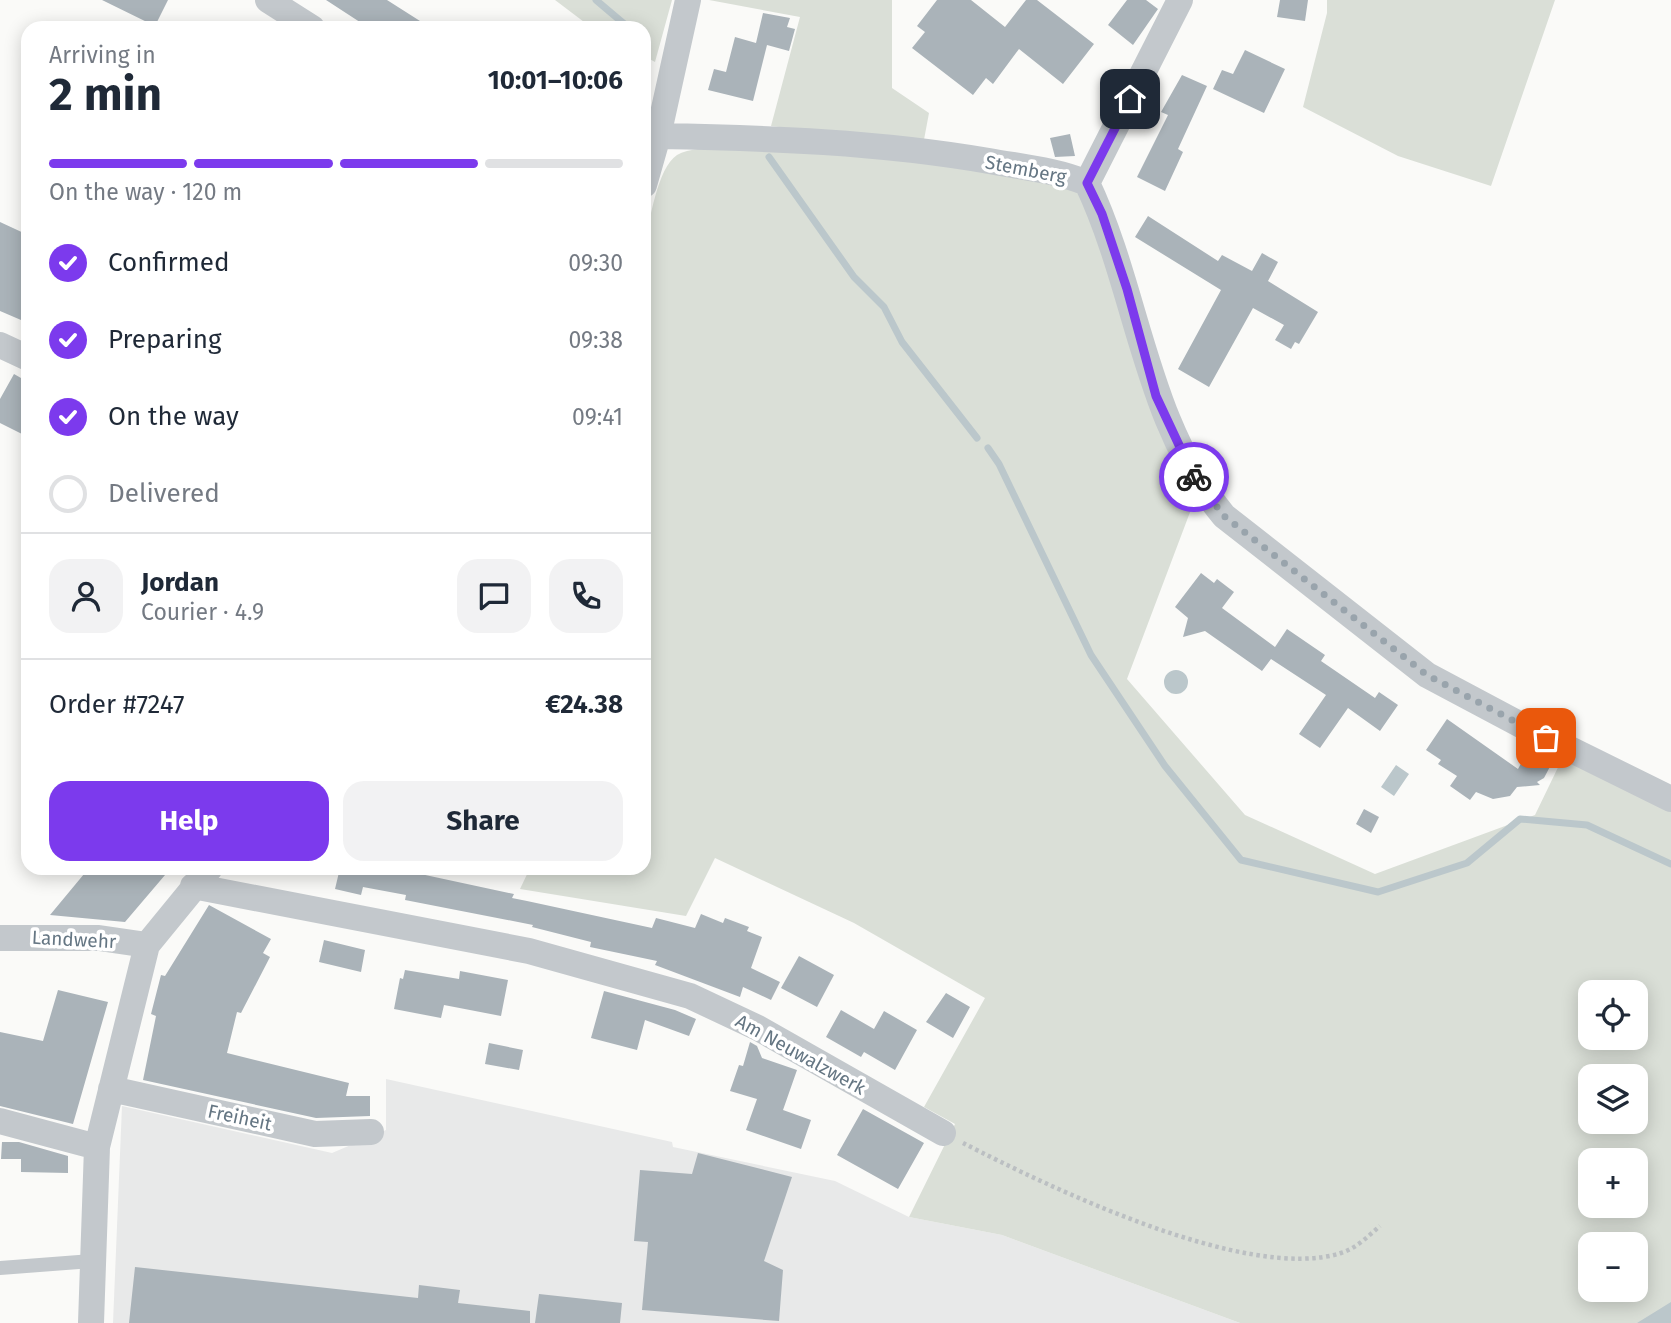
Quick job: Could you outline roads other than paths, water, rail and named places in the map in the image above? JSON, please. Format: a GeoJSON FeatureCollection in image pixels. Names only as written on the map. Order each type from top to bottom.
{"type":"FeatureCollection","features":[{"type":"Feature","properties":{"kind":"street"},"geometry":{"type":"LineString","coordinates":[[268,0],[301,21]]}},
{"type":"Feature","properties":{"kind":"street"},"geometry":{"type":"LineString","coordinates":[[651,160],[688,0]]}},
{"type":"Feature","properties":{"kind":"street"},"geometry":{"type":"LineString","coordinates":[[1087,183],[1180,0]]}},
{"type":"Feature","properties":{"kind":"street","name":"Stemberg"},"geometry":{"type":"LineString","coordinates":[[658,136],[801,139],[944,153],[1052,172],[1087,183],[1102,214],[1127,289],[1156,396],[1199,486],[1224,516],[1427,675],[1521,726],[1671,799]]}},
{"type":"Feature","properties":{"kind":"street"},"geometry":{"type":"LineString","coordinates":[[0,345],[21,355]]}},
{"type":"Feature","properties":{"kind":"street"},"geometry":{"type":"LineString","coordinates":[[91,1323],[97,1146],[111,1089],[147,945],[202,877]]}},
{"type":"Feature","properties":{"kind":"street","name":"Am Neuwalzwerk"},"geometry":{"type":"LineString","coordinates":[[202,877],[529,951],[690,996],[758,1028],[943,1133]]}},
{"type":"Feature","properties":{"kind":"street","name":"Landwehr"},"geometry":{"type":"LineString","coordinates":[[0,937],[99,938],[147,945]]}},
{"type":"Feature","properties":{"kind":"street","name":"Freiheit"},"geometry":{"type":"LineString","coordinates":[[111,1089],[315,1134],[370,1132]]}},
{"type":"Feature","properties":{"kind":"street"},"geometry":{"type":"LineString","coordinates":[[0,1121],[97,1146]]}},
{"type":"Feature","properties":{"kind":"lane"},"geometry":{"type":"LineString","coordinates":[[0,1268],[92,1261]]}},
{"type":"Feature","properties":{"kind":"waterway"},"geometry":{"type":"LineString","coordinates":[[596,0],[621,21]]}},
{"type":"Feature","properties":{"kind":"waterway"},"geometry":{"type":"LineString","coordinates":[[769,157],[854,277],[884,307],[902,342],[977,438]]}},
{"type":"Feature","properties":{"kind":"waterway"},"geometry":{"type":"LineString","coordinates":[[988,448],[999,464],[1091,655],[1165,766],[1241,860],[1378,892],[1467,863],[1520,819],[1587,825],[1671,864]]}}]}
